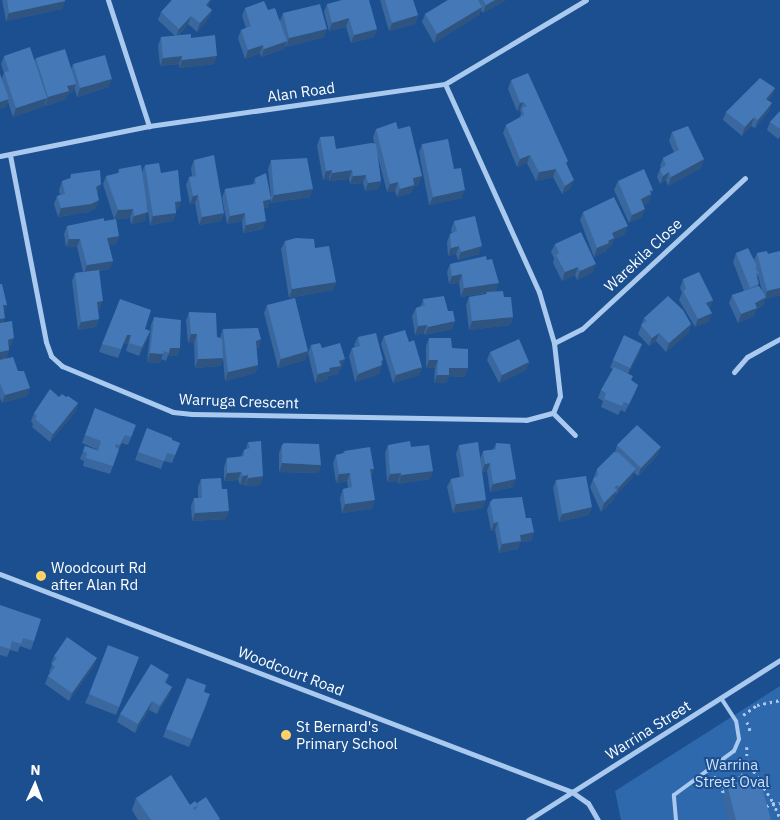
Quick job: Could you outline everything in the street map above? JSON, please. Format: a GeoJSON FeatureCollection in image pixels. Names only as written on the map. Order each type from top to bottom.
{"type":"FeatureCollection","features":[{"type":"Feature","properties":{"kind":"street"},"geometry":{"type":"LineString","coordinates":[[108,0],[149,126]]}},
{"type":"Feature","properties":{"kind":"street","name":"Alan Road"},"geometry":{"type":"LineString","coordinates":[[0,156],[149,126],[445,84],[586,0]]}},
{"type":"Feature","properties":{"kind":"street"},"geometry":{"type":"LineString","coordinates":[[445,84],[539,292],[554,343],[560,396],[553,413],[575,436]]}},
{"type":"Feature","properties":{"kind":"street","name":"Warruga Crescent"},"geometry":{"type":"LineString","coordinates":[[10,154],[46,342],[52,356],[62,366],[173,412],[192,414],[526,420],[553,413]]}},
{"type":"Feature","properties":{"kind":"street","name":"Warekila Close"},"geometry":{"type":"LineString","coordinates":[[554,343],[582,329],[745,178]]}},
{"type":"Feature","properties":{"kind":"street"},"geometry":{"type":"LineString","coordinates":[[734,372],[747,357],[780,339]]}},
{"type":"Feature","properties":{"kind":"street","name":"Woodcourt Road"},"geometry":{"type":"LineString","coordinates":[[0,574],[572,792],[588,803],[598,820]]}},
{"type":"Feature","properties":{"kind":"street","name":"Warrina Street"},"geometry":{"type":"LineString","coordinates":[[528,820],[780,660]]}},
{"type":"Feature","properties":{"kind":"lane"},"geometry":{"type":"LineString","coordinates":[[676,820],[674,795],[734,751],[739,738],[736,721],[721,698]]}},
{"type":"Feature","properties":{"kind":"path"},"geometry":{"type":"LineString","coordinates":[[722,787],[742,776],[747,760],[750,728],[743,715],[757,705],[780,700]]}},
{"type":"Feature","properties":{"kind":"path"},"geometry":{"type":"LineString","coordinates":[[747,760],[774,802],[780,818]]}},
{"type":"Feature","properties":{"kind":"path"},"geometry":{"type":"LineString","coordinates":[[709,768],[722,787],[724,795],[732,793]]}},
{"type":"Feature","properties":{"kind":"path"},"geometry":{"type":"LineString","coordinates":[[762,807],[774,802],[780,803]]}},
{"type":"Feature","properties":{"kind":"green space","name":"Warrina Street Oval"},"geometry":{"type":"Polygon","coordinates":[[[780,686],[780,820],[621,820],[615,791],[780,686]]]}},
{"type":"Feature","properties":{"kind":"building"},"geometry":{"type":"Polygon","coordinates":[[[7,0],[65,0],[65,1],[9,13],[7,0]]]}},
{"type":"Feature","properties":{"kind":"building"},"geometry":{"type":"Polygon","coordinates":[[[172,0],[210,0],[206,5],[212,10],[200,23],[191,16],[179,29],[161,12],[172,0]]]}},
{"type":"Feature","properties":{"kind":"building"},"geometry":{"type":"Polygon","coordinates":[[[342,0],[369,0],[377,29],[354,35],[349,18],[332,23],[327,4],[342,0]]]}},
{"type":"Feature","properties":{"kind":"building"},"geometry":{"type":"Polygon","coordinates":[[[385,0],[413,0],[418,15],[392,23],[385,0]]]}},
{"type":"Feature","properties":{"kind":"building"},"geometry":{"type":"Polygon","coordinates":[[[448,0],[478,0],[482,7],[437,34],[425,14],[448,0]]]}},
{"type":"Feature","properties":{"kind":"building"},"geometry":{"type":"Polygon","coordinates":[[[483,0],[495,0],[486,5],[483,0]]]}},
{"type":"Feature","properties":{"kind":"building"},"geometry":{"type":"Polygon","coordinates":[[[264,1],[268,10],[275,8],[287,41],[264,49],[263,45],[248,50],[241,30],[251,26],[245,8],[264,1]]]}},
{"type":"Feature","properties":{"kind":"building"},"geometry":{"type":"Polygon","coordinates":[[[320,4],[327,29],[289,38],[283,13],[320,4]]]}},
{"type":"Feature","properties":{"kind":"building"},"geometry":{"type":"Polygon","coordinates":[[[191,34],[191,38],[215,35],[217,56],[182,60],[182,56],[163,58],[161,37],[191,34]]]}},
{"type":"Feature","properties":{"kind":"building"},"geometry":{"type":"Polygon","coordinates":[[[30,47],[47,98],[16,108],[4,72],[9,71],[4,56],[30,47]]]}},
{"type":"Feature","properties":{"kind":"building"},"geometry":{"type":"Polygon","coordinates":[[[65,49],[76,84],[67,86],[69,91],[48,97],[36,58],[65,49]]]}},
{"type":"Feature","properties":{"kind":"building"},"geometry":{"type":"Polygon","coordinates":[[[105,55],[112,79],[80,88],[73,64],[105,55]]]}},
{"type":"Feature","properties":{"kind":"building"},"geometry":{"type":"Polygon","coordinates":[[[528,73],[568,161],[566,163],[574,180],[565,186],[556,169],[539,172],[530,155],[520,159],[506,125],[524,115],[522,108],[527,106],[523,102],[520,103],[511,80],[528,73]]]}},
{"type":"Feature","properties":{"kind":"building"},"geometry":{"type":"Polygon","coordinates":[[[0,74],[9,99],[0,102],[0,74]]]}},
{"type":"Feature","properties":{"kind":"building"},"geometry":{"type":"Polygon","coordinates":[[[760,78],[775,88],[766,99],[772,103],[758,120],[754,117],[745,127],[726,112],[760,78]]]}},
{"type":"Feature","properties":{"kind":"building"},"geometry":{"type":"Polygon","coordinates":[[[780,111],[780,129],[770,122],[780,111]]]}},
{"type":"Feature","properties":{"kind":"building"},"geometry":{"type":"Polygon","coordinates":[[[396,122],[398,129],[410,126],[422,176],[413,178],[414,185],[400,189],[398,182],[390,184],[376,129],[396,122]]]}},
{"type":"Feature","properties":{"kind":"building"},"geometry":{"type":"Polygon","coordinates":[[[688,126],[704,159],[671,177],[669,172],[663,176],[660,169],[666,165],[663,158],[679,150],[672,132],[688,126]]]}},
{"type":"Feature","properties":{"kind":"building"},"geometry":{"type":"Polygon","coordinates":[[[334,136],[336,149],[371,143],[376,144],[381,181],[368,183],[366,175],[353,176],[352,170],[332,173],[332,170],[326,171],[320,137],[334,136]]]}},
{"type":"Feature","properties":{"kind":"building"},"geometry":{"type":"Polygon","coordinates":[[[448,139],[454,169],[461,168],[465,190],[433,197],[422,144],[448,139]]]}},
{"type":"Feature","properties":{"kind":"building"},"geometry":{"type":"Polygon","coordinates":[[[214,155],[224,213],[202,217],[198,195],[193,196],[189,177],[196,176],[194,160],[214,155]]]}},
{"type":"Feature","properties":{"kind":"building"},"geometry":{"type":"Polygon","coordinates":[[[307,158],[313,189],[274,195],[271,160],[307,158]]]}},
{"type":"Feature","properties":{"kind":"building"},"geometry":{"type":"Polygon","coordinates":[[[159,163],[161,173],[178,170],[181,201],[175,202],[176,213],[153,216],[145,165],[159,163]]]}},
{"type":"Feature","properties":{"kind":"building"},"geometry":{"type":"Polygon","coordinates":[[[141,165],[148,212],[134,216],[133,209],[118,210],[106,176],[119,173],[119,169],[141,165]]]}},
{"type":"Feature","properties":{"kind":"building"},"geometry":{"type":"Polygon","coordinates":[[[644,169],[653,190],[650,191],[651,194],[641,199],[645,209],[632,215],[618,181],[644,169]]]}},
{"type":"Feature","properties":{"kind":"building"},"geometry":{"type":"Polygon","coordinates":[[[100,170],[101,184],[96,187],[99,200],[91,204],[61,208],[57,196],[65,194],[62,181],[71,178],[71,174],[100,170]]]}},
{"type":"Feature","properties":{"kind":"building"},"geometry":{"type":"Polygon","coordinates":[[[266,173],[271,199],[263,201],[266,221],[246,225],[245,213],[230,216],[225,189],[256,184],[255,178],[266,173]]]}},
{"type":"Feature","properties":{"kind":"building"},"geometry":{"type":"Polygon","coordinates":[[[614,197],[628,226],[612,233],[614,238],[608,241],[609,243],[597,248],[583,212],[614,197]]]}},
{"type":"Feature","properties":{"kind":"building"},"geometry":{"type":"Polygon","coordinates":[[[475,216],[482,246],[461,252],[459,246],[451,248],[450,234],[457,231],[454,221],[475,216]]]}},
{"type":"Feature","properties":{"kind":"building"},"geometry":{"type":"Polygon","coordinates":[[[104,218],[104,221],[116,219],[119,236],[107,238],[113,261],[87,265],[80,239],[69,239],[67,226],[104,218]]]}},
{"type":"Feature","properties":{"kind":"building"},"geometry":{"type":"Polygon","coordinates":[[[581,232],[596,264],[580,271],[578,267],[565,272],[556,255],[559,253],[555,244],[581,232]]]}},
{"type":"Feature","properties":{"kind":"building"},"geometry":{"type":"Polygon","coordinates":[[[296,238],[314,239],[315,248],[329,246],[336,282],[292,289],[285,241],[296,238]]]}},
{"type":"Feature","properties":{"kind":"building"},"geometry":{"type":"Polygon","coordinates":[[[748,248],[757,266],[755,268],[759,273],[756,274],[759,284],[750,288],[736,253],[748,248]]]}},
{"type":"Feature","properties":{"kind":"building"},"geometry":{"type":"Polygon","coordinates":[[[767,251],[768,254],[780,251],[780,288],[767,291],[757,253],[767,251]]]}},
{"type":"Feature","properties":{"kind":"building"},"geometry":{"type":"Polygon","coordinates":[[[486,256],[487,260],[492,259],[499,283],[464,288],[462,274],[452,276],[450,264],[486,256]]]}},
{"type":"Feature","properties":{"kind":"building"},"geometry":{"type":"Polygon","coordinates":[[[99,270],[103,301],[97,302],[99,319],[81,322],[75,273],[99,270]]]}},
{"type":"Feature","properties":{"kind":"building"},"geometry":{"type":"Polygon","coordinates":[[[699,272],[713,300],[706,303],[712,313],[698,319],[683,291],[686,289],[683,279],[699,272]]]}},
{"type":"Feature","properties":{"kind":"building"},"geometry":{"type":"Polygon","coordinates":[[[0,284],[2,284],[7,305],[3,305],[5,318],[0,319],[0,284]]]}},
{"type":"Feature","properties":{"kind":"building"},"geometry":{"type":"Polygon","coordinates":[[[759,286],[766,297],[755,303],[757,308],[741,314],[732,295],[759,286]]]}},
{"type":"Feature","properties":{"kind":"building"},"geometry":{"type":"Polygon","coordinates":[[[503,291],[504,297],[511,297],[513,317],[472,321],[469,297],[487,294],[487,292],[503,291]]]}},
{"type":"Feature","properties":{"kind":"building"},"geometry":{"type":"Polygon","coordinates":[[[444,296],[448,311],[453,311],[455,321],[428,327],[427,325],[418,326],[416,308],[425,305],[423,299],[444,296]]]}},
{"type":"Feature","properties":{"kind":"building"},"geometry":{"type":"Polygon","coordinates":[[[668,296],[683,310],[691,324],[669,343],[659,333],[652,338],[641,325],[647,321],[644,318],[668,296]]]}},
{"type":"Feature","properties":{"kind":"building"},"geometry":{"type":"Polygon","coordinates":[[[295,298],[308,351],[281,359],[267,305],[295,298]]]}},
{"type":"Feature","properties":{"kind":"building"},"geometry":{"type":"Polygon","coordinates":[[[120,299],[151,310],[145,329],[150,331],[142,347],[129,343],[131,335],[127,335],[121,349],[102,344],[120,299]]]}},
{"type":"Feature","properties":{"kind":"building"},"geometry":{"type":"Polygon","coordinates":[[[189,312],[216,313],[217,337],[222,339],[223,358],[198,359],[197,334],[191,334],[189,312]]]}},
{"type":"Feature","properties":{"kind":"building"},"geometry":{"type":"Polygon","coordinates":[[[154,317],[181,320],[180,348],[170,348],[169,353],[164,351],[163,354],[150,353],[154,317]]]}},
{"type":"Feature","properties":{"kind":"building"},"geometry":{"type":"Polygon","coordinates":[[[12,321],[14,338],[8,340],[9,350],[0,352],[0,323],[12,321]]]}},
{"type":"Feature","properties":{"kind":"building"},"geometry":{"type":"Polygon","coordinates":[[[258,328],[261,339],[256,341],[258,365],[228,372],[223,329],[258,328]]]}},
{"type":"Feature","properties":{"kind":"building"},"geometry":{"type":"Polygon","coordinates":[[[405,330],[409,342],[414,340],[422,367],[396,375],[384,336],[405,330]]]}},
{"type":"Feature","properties":{"kind":"building"},"geometry":{"type":"Polygon","coordinates":[[[376,333],[383,360],[381,361],[382,365],[358,374],[352,348],[360,346],[358,337],[376,333]]]}},
{"type":"Feature","properties":{"kind":"building"},"geometry":{"type":"Polygon","coordinates":[[[624,335],[642,344],[630,368],[613,360],[624,335]]]}},
{"type":"Feature","properties":{"kind":"building"},"geometry":{"type":"Polygon","coordinates":[[[429,338],[451,338],[452,348],[468,349],[468,368],[449,368],[449,375],[437,375],[438,360],[429,360],[429,338]]]}},
{"type":"Feature","properties":{"kind":"building"},"geometry":{"type":"Polygon","coordinates":[[[519,339],[529,362],[502,375],[490,352],[519,339]]]}},
{"type":"Feature","properties":{"kind":"building"},"geometry":{"type":"Polygon","coordinates":[[[320,343],[322,348],[340,343],[345,359],[339,361],[341,366],[329,368],[330,371],[318,374],[311,345],[320,343]]]}},
{"type":"Feature","properties":{"kind":"building"},"geometry":{"type":"Polygon","coordinates":[[[13,357],[18,371],[24,371],[30,388],[5,395],[0,383],[0,360],[13,357]]]}},
{"type":"Feature","properties":{"kind":"building"},"geometry":{"type":"Polygon","coordinates":[[[614,367],[633,376],[631,380],[638,385],[629,404],[624,402],[622,406],[604,399],[606,393],[601,390],[614,367]]]}},
{"type":"Feature","properties":{"kind":"building"},"geometry":{"type":"Polygon","coordinates":[[[50,389],[59,397],[62,394],[78,403],[53,434],[35,419],[37,416],[34,413],[50,389]]]}},
{"type":"Feature","properties":{"kind":"building"},"geometry":{"type":"Polygon","coordinates":[[[95,408],[136,425],[131,437],[125,435],[120,445],[116,444],[115,447],[119,449],[113,466],[86,458],[87,453],[83,451],[85,446],[98,451],[101,441],[85,435],[95,408]]]}},
{"type":"Feature","properties":{"kind":"building"},"geometry":{"type":"Polygon","coordinates":[[[637,425],[661,447],[641,468],[617,445],[637,425]]]}},
{"type":"Feature","properties":{"kind":"building"},"geometry":{"type":"Polygon","coordinates":[[[147,428],[180,443],[175,455],[167,453],[164,461],[138,452],[147,428]]]}},
{"type":"Feature","properties":{"kind":"building"},"geometry":{"type":"Polygon","coordinates":[[[261,441],[263,476],[248,478],[248,475],[243,476],[241,472],[227,473],[227,458],[244,456],[244,450],[250,448],[248,442],[261,441]]]}},
{"type":"Feature","properties":{"kind":"building"},"geometry":{"type":"Polygon","coordinates":[[[410,441],[411,447],[429,445],[433,471],[401,475],[401,473],[390,474],[388,445],[410,441]]]}},
{"type":"Feature","properties":{"kind":"building"},"geometry":{"type":"Polygon","coordinates":[[[478,442],[486,500],[456,504],[451,479],[464,476],[459,445],[478,442]]]}},
{"type":"Feature","properties":{"kind":"building"},"geometry":{"type":"Polygon","coordinates":[[[284,443],[319,444],[321,465],[282,463],[282,445],[284,443]]]}},
{"type":"Feature","properties":{"kind":"building"},"geometry":{"type":"Polygon","coordinates":[[[496,443],[510,444],[516,479],[493,484],[490,463],[485,464],[483,451],[496,449],[496,443]]]}},
{"type":"Feature","properties":{"kind":"building"},"geometry":{"type":"Polygon","coordinates":[[[370,447],[374,469],[370,469],[375,500],[345,504],[343,489],[352,487],[350,473],[339,474],[336,455],[345,453],[344,451],[370,447]]]}},
{"type":"Feature","properties":{"kind":"building"},"geometry":{"type":"Polygon","coordinates":[[[614,452],[619,453],[636,469],[619,487],[617,485],[615,488],[617,490],[604,503],[593,479],[598,475],[597,469],[614,452]]]}},
{"type":"Feature","properties":{"kind":"building"},"geometry":{"type":"Polygon","coordinates":[[[586,476],[592,507],[562,514],[556,480],[586,476]]]}},
{"type":"Feature","properties":{"kind":"building"},"geometry":{"type":"Polygon","coordinates":[[[221,478],[222,489],[227,489],[229,511],[195,513],[194,498],[202,498],[201,479],[221,478]]]}},
{"type":"Feature","properties":{"kind":"building"},"geometry":{"type":"Polygon","coordinates":[[[522,497],[526,518],[531,518],[534,532],[520,535],[521,541],[502,544],[498,522],[494,523],[490,502],[493,499],[522,497]]]}},
{"type":"Feature","properties":{"kind":"building"},"geometry":{"type":"Polygon","coordinates":[[[0,605],[41,619],[34,641],[23,638],[21,644],[12,641],[10,649],[0,646],[0,605]]]}},
{"type":"Feature","properties":{"kind":"building"},"geometry":{"type":"Polygon","coordinates":[[[67,637],[97,658],[72,693],[48,676],[55,667],[52,664],[57,658],[54,656],[67,637]]]}},
{"type":"Feature","properties":{"kind":"building"},"geometry":{"type":"Polygon","coordinates":[[[108,645],[139,657],[119,707],[89,694],[108,645]]]}},
{"type":"Feature","properties":{"kind":"building"},"geometry":{"type":"Polygon","coordinates":[[[151,664],[169,675],[164,682],[172,687],[160,706],[152,701],[138,724],[120,714],[151,664]]]}},
{"type":"Feature","properties":{"kind":"building"},"geometry":{"type":"Polygon","coordinates":[[[187,678],[206,685],[204,692],[210,694],[192,739],[166,729],[187,678]]]}},
{"type":"Feature","properties":{"kind":"building"},"geometry":{"type":"Polygon","coordinates":[[[171,775],[190,805],[195,801],[198,805],[193,808],[201,820],[151,820],[136,798],[171,775]]]}},
{"type":"Feature","properties":{"kind":"building"},"geometry":{"type":"Polygon","coordinates":[[[759,777],[771,820],[736,820],[727,785],[759,777]]]}},
{"type":"Feature","properties":{"kind":"building"},"geometry":{"type":"Polygon","coordinates":[[[206,797],[220,819],[201,820],[194,810],[198,805],[197,803],[206,797]]]}},
{"type":"Feature","properties":{"kind":"place","name":"Woodcourt Rd after Alan Rd"},"geometry":{"type":"Point","coordinates":[41,576]}},
{"type":"Feature","properties":{"kind":"place","name":"St Bernard's Primary School"},"geometry":{"type":"Point","coordinates":[286,735]}}]}
